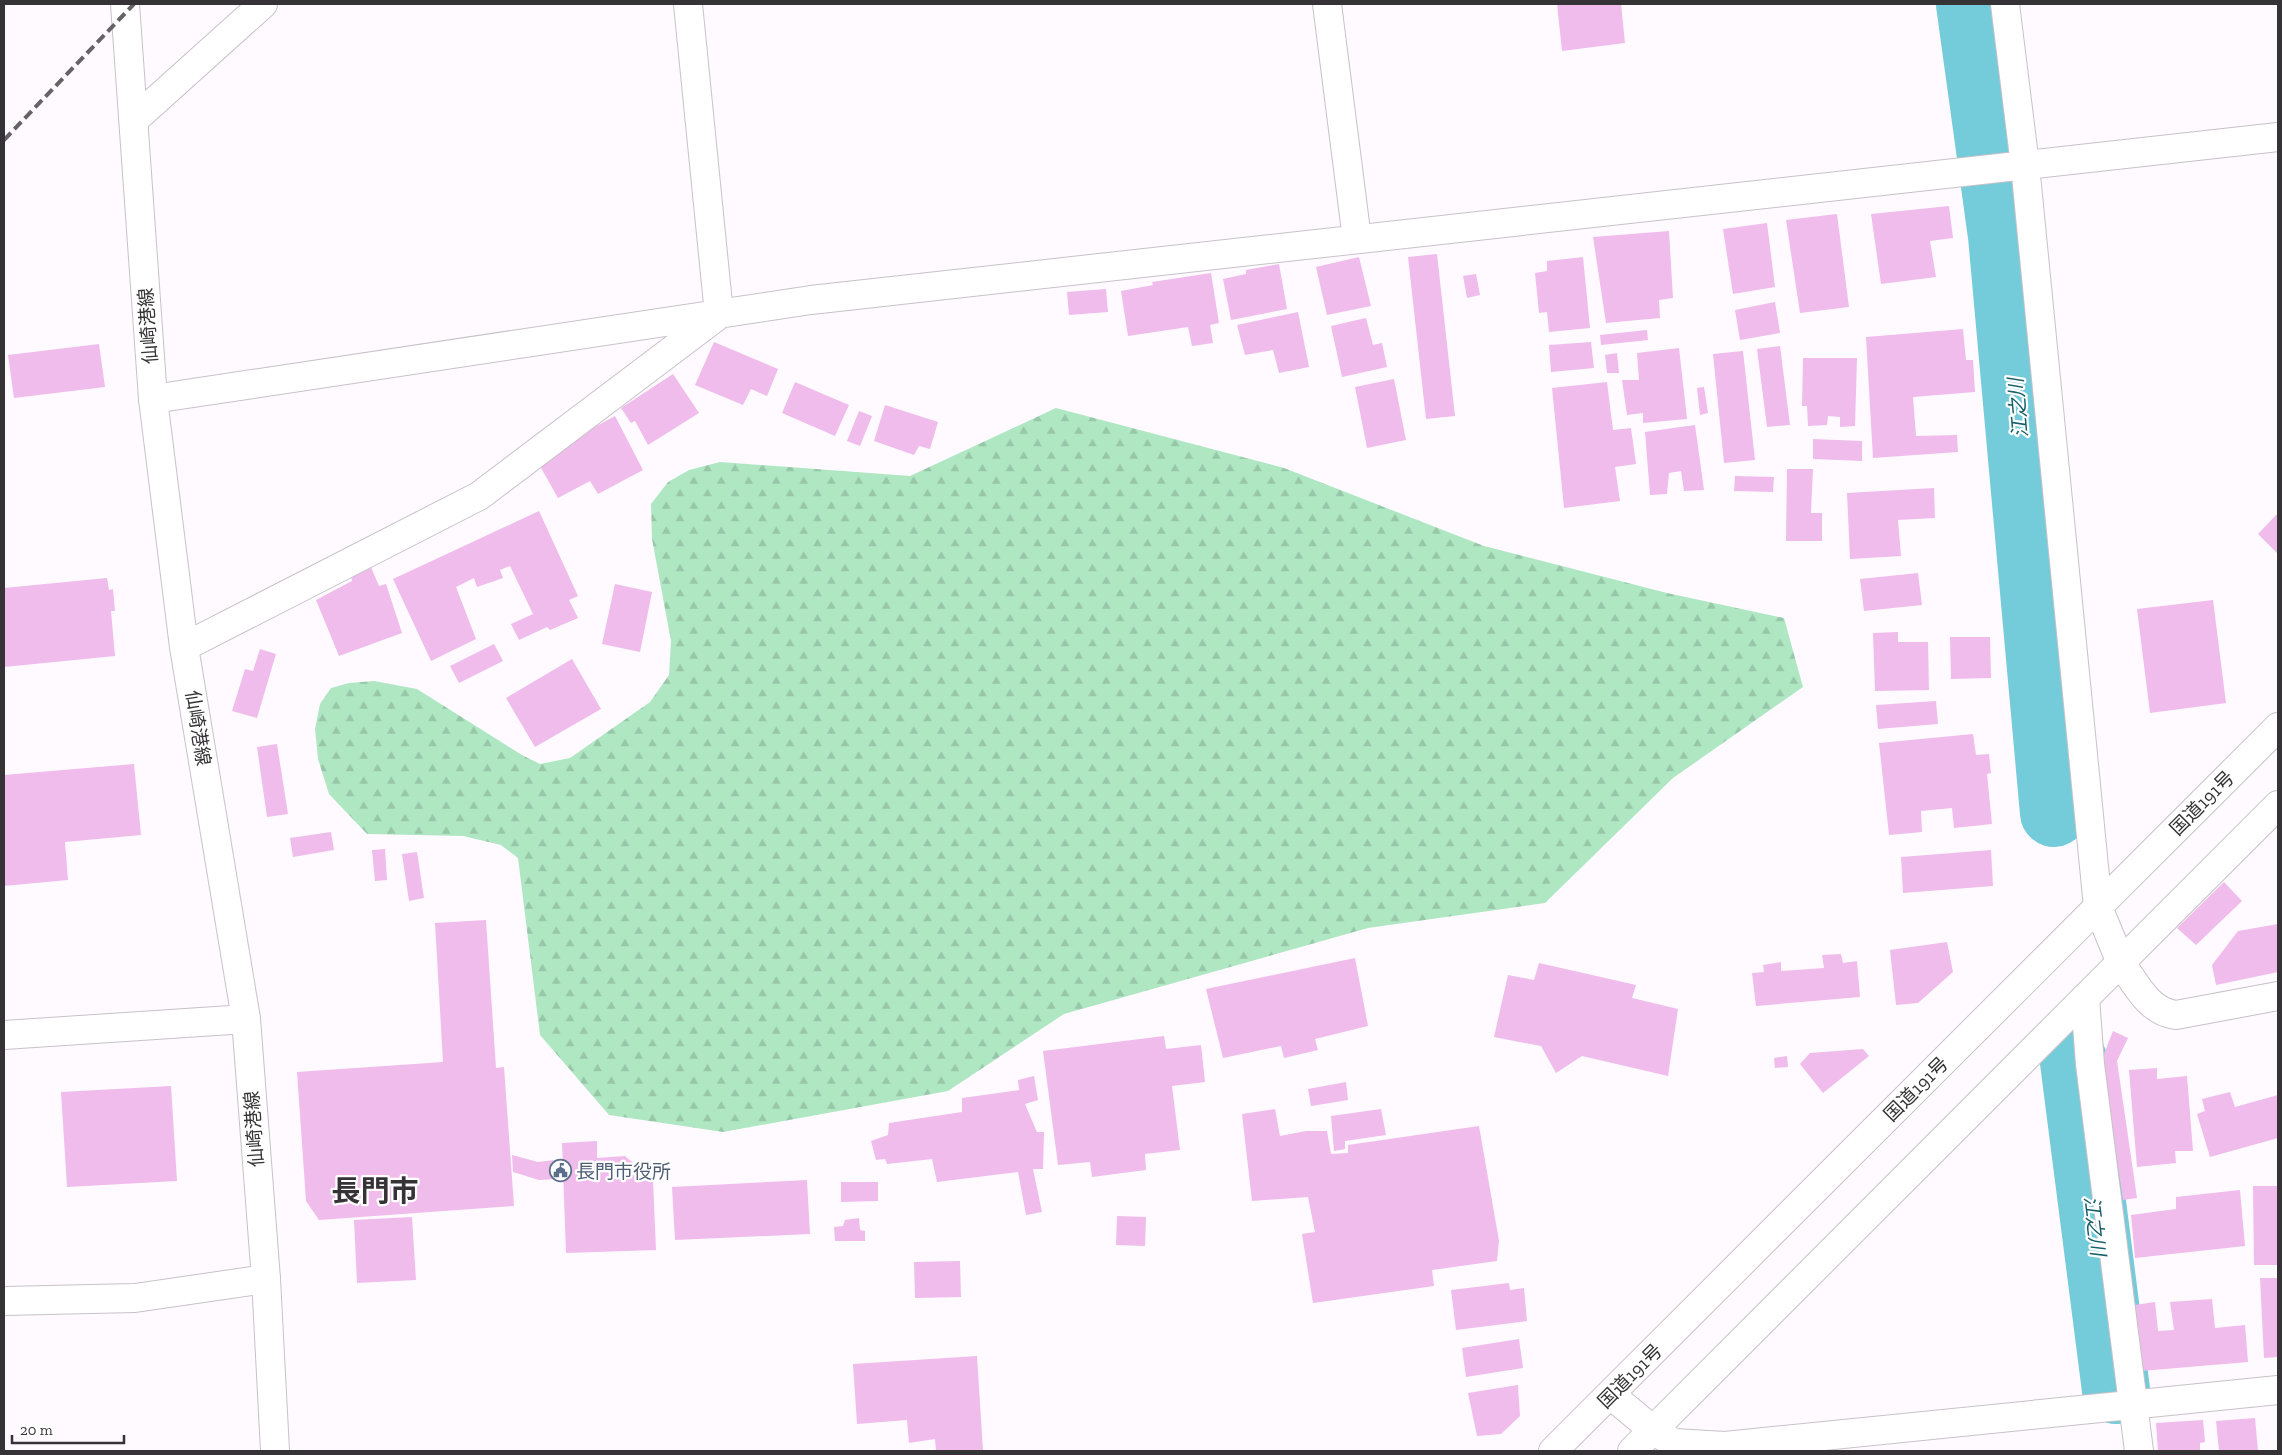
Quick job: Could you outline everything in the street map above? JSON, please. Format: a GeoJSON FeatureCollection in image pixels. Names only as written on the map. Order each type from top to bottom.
{"type":"FeatureCollection","features":[{"type":"Feature","properties":{"kind":"main road","name":"仙崎港線"},"geometry":{"type":"LineString","coordinates":[[125,4],[128,74],[134,120],[153,399],[184,647],[246,1019],[266,1279],[275,1451]]}},
{"type":"Feature","properties":{"kind":"main road"},"geometry":{"type":"LineString","coordinates":[[134,120],[263,4]]}},
{"type":"Feature","properties":{"kind":"main road"},"geometry":{"type":"LineString","coordinates":[[688,4],[720,314]]}},
{"type":"Feature","properties":{"kind":"main road"},"geometry":{"type":"LineString","coordinates":[[1327,4],[1357,239]]}},
{"type":"Feature","properties":{"kind":"main road"},"geometry":{"type":"LineString","coordinates":[[2005,4],[2025,165],[2098,907],[2121,963],[2149,1003],[2165,1014],[2176,1015],[2278,996]]}},
{"type":"Feature","properties":{"kind":"main road"},"geometry":{"type":"LineString","coordinates":[[153,399],[811,300],[2278,138]]}},
{"type":"Feature","properties":{"kind":"main road"},"geometry":{"type":"LineString","coordinates":[[184,647],[479,496],[720,314]]}},
{"type":"Feature","properties":{"kind":"main road","name":"国道191号"},"geometry":{"type":"LineString","coordinates":[[1553,1451],[2278,727]]}},
{"type":"Feature","properties":{"kind":"main road"},"geometry":{"type":"LineString","coordinates":[[1632,1451],[2278,804]]}},
{"type":"Feature","properties":{"kind":"main road"},"geometry":{"type":"LineString","coordinates":[[2085,998],[2090,1064],[2139,1451]]}},
{"type":"Feature","properties":{"kind":"main road"},"geometry":{"type":"LineString","coordinates":[[4,1034],[246,1019]]}},
{"type":"Feature","properties":{"kind":"main road"},"geometry":{"type":"LineString","coordinates":[[4,1300],[135,1298],[266,1279]]}},
{"type":"Feature","properties":{"kind":"main road"},"geometry":{"type":"LineString","coordinates":[[1611,1394],[1654,1431],[1674,1443],[1724,1446],[2278,1390]]}},
{"type":"Feature","properties":{"kind":"green space"},"geometry":{"type":"Polygon","coordinates":[[[1056,408],[1284,468],[1484,546],[1667,593],[1784,618],[1803,687],[1673,778],[1545,903],[1368,928],[1064,1014],[948,1091],[723,1132],[609,1115],[540,1035],[518,858],[501,845],[463,836],[367,834],[329,794],[318,759],[315,729],[320,704],[331,688],[349,683],[374,681],[417,689],[522,755],[540,764],[570,758],[650,702],[669,675],[671,641],[652,539],[651,504],[668,482],[689,470],[720,462],[910,476],[1056,408]]]}},
{"type":"Feature","properties":{"kind":"building"},"geometry":{"type":"Polygon","coordinates":[[[1557,4],[1621,4],[1625,43],[1562,51],[1557,4]]]}},
{"type":"Feature","properties":{"kind":"building"},"geometry":{"type":"Polygon","coordinates":[[[1949,206],[1953,238],[1930,241],[1936,277],[1881,284],[1871,214],[1949,206]]]}},
{"type":"Feature","properties":{"kind":"building"},"geometry":{"type":"Polygon","coordinates":[[[1837,214],[1849,307],[1800,313],[1786,220],[1837,214]]]}},
{"type":"Feature","properties":{"kind":"building"},"geometry":{"type":"Polygon","coordinates":[[[1767,223],[1775,287],[1733,294],[1723,229],[1767,223]]]}},
{"type":"Feature","properties":{"kind":"building"},"geometry":{"type":"Polygon","coordinates":[[[1669,231],[1673,298],[1659,300],[1660,318],[1606,323],[1593,237],[1669,231]]]}},
{"type":"Feature","properties":{"kind":"building"},"geometry":{"type":"Polygon","coordinates":[[[1437,254],[1455,416],[1426,419],[1408,257],[1437,254]]]}},
{"type":"Feature","properties":{"kind":"building"},"geometry":{"type":"Polygon","coordinates":[[[1359,257],[1371,306],[1327,315],[1316,267],[1359,257]]]}},
{"type":"Feature","properties":{"kind":"building"},"geometry":{"type":"Polygon","coordinates":[[[1583,257],[1590,328],[1549,332],[1547,312],[1539,313],[1535,273],[1547,271],[1547,261],[1583,257]]]}},
{"type":"Feature","properties":{"kind":"building"},"geometry":{"type":"Polygon","coordinates":[[[1279,264],[1287,309],[1231,320],[1223,279],[1246,274],[1246,270],[1279,264]]]}},
{"type":"Feature","properties":{"kind":"building"},"geometry":{"type":"Polygon","coordinates":[[[1211,273],[1219,323],[1210,325],[1213,343],[1192,346],[1188,327],[1128,336],[1121,291],[1153,285],[1152,282],[1211,273]]]}},
{"type":"Feature","properties":{"kind":"building"},"geometry":{"type":"Polygon","coordinates":[[[1476,274],[1480,295],[1467,298],[1463,276],[1476,274]]]}},
{"type":"Feature","properties":{"kind":"building"},"geometry":{"type":"Polygon","coordinates":[[[1106,289],[1108,312],[1069,315],[1067,292],[1106,289]]]}},
{"type":"Feature","properties":{"kind":"building"},"geometry":{"type":"Polygon","coordinates":[[[1775,302],[1780,333],[1740,340],[1735,310],[1775,302]]]}},
{"type":"Feature","properties":{"kind":"building"},"geometry":{"type":"Polygon","coordinates":[[[1298,312],[1309,367],[1279,373],[1273,350],[1245,355],[1237,325],[1298,312]]]}},
{"type":"Feature","properties":{"kind":"building"},"geometry":{"type":"Polygon","coordinates":[[[1366,318],[1373,345],[1382,343],[1387,367],[1342,377],[1331,326],[1366,318]]]}},
{"type":"Feature","properties":{"kind":"building"},"geometry":{"type":"Polygon","coordinates":[[[1963,329],[1966,360],[1973,360],[1975,392],[1913,397],[1916,436],[1957,435],[1958,452],[1873,458],[1866,337],[1963,329]]]}},
{"type":"Feature","properties":{"kind":"building"},"geometry":{"type":"Polygon","coordinates":[[[1647,330],[1648,340],[1601,345],[1600,335],[1647,330]]]}},
{"type":"Feature","properties":{"kind":"building"},"geometry":{"type":"Polygon","coordinates":[[[714,342],[778,369],[767,396],[751,389],[743,405],[695,385],[714,342]]]}},
{"type":"Feature","properties":{"kind":"building"},"geometry":{"type":"Polygon","coordinates":[[[1591,342],[1594,368],[1551,372],[1549,345],[1591,342]]]}},
{"type":"Feature","properties":{"kind":"building"},"geometry":{"type":"Polygon","coordinates":[[[99,344],[105,387],[14,398],[8,355],[99,344]]]}},
{"type":"Feature","properties":{"kind":"building"},"geometry":{"type":"Polygon","coordinates":[[[1780,346],[1790,425],[1767,427],[1757,349],[1780,346]]]}},
{"type":"Feature","properties":{"kind":"building"},"geometry":{"type":"Polygon","coordinates":[[[1679,348],[1687,419],[1643,423],[1643,413],[1627,415],[1622,380],[1639,380],[1637,353],[1679,348]]]}},
{"type":"Feature","properties":{"kind":"building"},"geometry":{"type":"Polygon","coordinates":[[[1743,351],[1755,460],[1724,463],[1713,354],[1743,351]]]}},
{"type":"Feature","properties":{"kind":"building"},"geometry":{"type":"Polygon","coordinates":[[[1617,353],[1619,373],[1607,373],[1605,355],[1617,353]]]}},
{"type":"Feature","properties":{"kind":"building"},"geometry":{"type":"Polygon","coordinates":[[[1803,358],[1857,358],[1855,426],[1840,427],[1840,417],[1828,416],[1827,425],[1808,426],[1807,406],[1802,406],[1803,358]]]}},
{"type":"Feature","properties":{"kind":"building"},"geometry":{"type":"Polygon","coordinates":[[[673,374],[699,413],[648,445],[635,421],[631,423],[621,408],[673,374]]]}},
{"type":"Feature","properties":{"kind":"building"},"geometry":{"type":"Polygon","coordinates":[[[1394,379],[1406,440],[1367,448],[1355,387],[1394,379]]]}},
{"type":"Feature","properties":{"kind":"building"},"geometry":{"type":"Polygon","coordinates":[[[795,382],[849,405],[835,436],[782,413],[795,382]]]}},
{"type":"Feature","properties":{"kind":"building"},"geometry":{"type":"Polygon","coordinates":[[[1607,382],[1613,430],[1631,428],[1636,464],[1615,467],[1620,501],[1564,508],[1552,388],[1607,382]]]}},
{"type":"Feature","properties":{"kind":"building"},"geometry":{"type":"Polygon","coordinates":[[[1704,387],[1708,413],[1700,415],[1697,388],[1704,387]]]}},
{"type":"Feature","properties":{"kind":"building"},"geometry":{"type":"Polygon","coordinates":[[[885,405],[938,422],[930,449],[919,446],[914,455],[874,441],[885,405]]]}},
{"type":"Feature","properties":{"kind":"building"},"geometry":{"type":"Polygon","coordinates":[[[859,411],[872,416],[860,446],[847,441],[859,411]]]}},
{"type":"Feature","properties":{"kind":"building"},"geometry":{"type":"Polygon","coordinates":[[[615,416],[643,470],[598,494],[590,481],[558,498],[536,459],[615,416]]]}},
{"type":"Feature","properties":{"kind":"building"},"geometry":{"type":"Polygon","coordinates":[[[1695,425],[1704,490],[1684,491],[1681,471],[1669,473],[1667,494],[1650,495],[1645,432],[1695,425]]]}},
{"type":"Feature","properties":{"kind":"building"},"geometry":{"type":"Polygon","coordinates":[[[1813,439],[1862,441],[1862,461],[1813,459],[1813,439]]]}},
{"type":"Feature","properties":{"kind":"building"},"geometry":{"type":"Polygon","coordinates":[[[1787,469],[1813,469],[1811,513],[1822,513],[1822,541],[1786,541],[1787,469]]]}},
{"type":"Feature","properties":{"kind":"building"},"geometry":{"type":"Polygon","coordinates":[[[1735,476],[1774,477],[1773,492],[1734,491],[1735,476]]]}},
{"type":"Feature","properties":{"kind":"building"},"geometry":{"type":"Polygon","coordinates":[[[1934,488],[1935,518],[1898,520],[1901,556],[1850,559],[1847,493],[1934,488]]]}},
{"type":"Feature","properties":{"kind":"building"},"geometry":{"type":"Polygon","coordinates":[[[539,511],[578,596],[569,600],[578,618],[550,630],[547,627],[519,640],[511,624],[533,614],[510,566],[500,570],[503,578],[477,587],[474,578],[456,587],[476,639],[431,661],[393,579],[539,511]]]}},
{"type":"Feature","properties":{"kind":"building"},"geometry":{"type":"Polygon","coordinates":[[[2278,513],[2278,554],[2258,534],[2278,513]]]}},
{"type":"Feature","properties":{"kind":"building"},"geometry":{"type":"Polygon","coordinates":[[[370,565],[379,586],[386,584],[402,633],[339,656],[316,600],[352,581],[350,572],[370,565]]]}},
{"type":"Feature","properties":{"kind":"building"},"geometry":{"type":"Polygon","coordinates":[[[1918,573],[1922,605],[1864,611],[1860,579],[1918,573]]]}},
{"type":"Feature","properties":{"kind":"building"},"geometry":{"type":"Polygon","coordinates":[[[107,578],[109,590],[113,589],[115,611],[111,611],[115,656],[4,667],[4,588],[107,578]]]}},
{"type":"Feature","properties":{"kind":"building"},"geometry":{"type":"Polygon","coordinates":[[[615,584],[652,592],[640,652],[602,644],[615,584]]]}},
{"type":"Feature","properties":{"kind":"building"},"geometry":{"type":"Polygon","coordinates":[[[2213,600],[2226,703],[2150,713],[2137,609],[2213,600]]]}},
{"type":"Feature","properties":{"kind":"building"},"geometry":{"type":"Polygon","coordinates":[[[1898,632],[1898,642],[1928,642],[1929,690],[1875,691],[1873,633],[1898,632]]]}},
{"type":"Feature","properties":{"kind":"building"},"geometry":{"type":"Polygon","coordinates":[[[1950,637],[1990,637],[1991,678],[1951,679],[1950,637]]]}},
{"type":"Feature","properties":{"kind":"building"},"geometry":{"type":"Polygon","coordinates":[[[494,644],[503,661],[459,683],[450,666],[494,644]]]}},
{"type":"Feature","properties":{"kind":"building"},"geometry":{"type":"Polygon","coordinates":[[[260,649],[276,654],[257,718],[232,711],[245,669],[253,671],[260,649]]]}},
{"type":"Feature","properties":{"kind":"building"},"geometry":{"type":"Polygon","coordinates":[[[572,659],[601,709],[535,747],[506,698],[572,659]]]}},
{"type":"Feature","properties":{"kind":"building"},"geometry":{"type":"Polygon","coordinates":[[[1936,701],[1938,724],[1878,729],[1876,705],[1936,701]]]}},
{"type":"Feature","properties":{"kind":"building"},"geometry":{"type":"Polygon","coordinates":[[[1973,734],[1976,755],[1989,754],[1991,773],[1987,774],[1992,824],[1954,828],[1952,808],[1921,811],[1922,832],[1889,835],[1879,743],[1973,734]]]}},
{"type":"Feature","properties":{"kind":"building"},"geometry":{"type":"Polygon","coordinates":[[[277,744],[288,814],[267,817],[257,747],[277,744]]]}},
{"type":"Feature","properties":{"kind":"building"},"geometry":{"type":"Polygon","coordinates":[[[134,764],[141,835],[65,842],[68,880],[4,886],[4,775],[134,764]]]}},
{"type":"Feature","properties":{"kind":"building"},"geometry":{"type":"Polygon","coordinates":[[[331,832],[334,850],[293,857],[290,838],[331,832]]]}},
{"type":"Feature","properties":{"kind":"building"},"geometry":{"type":"Polygon","coordinates":[[[385,849],[387,880],[375,881],[372,850],[385,849]]]}},
{"type":"Feature","properties":{"kind":"building"},"geometry":{"type":"Polygon","coordinates":[[[1991,850],[1993,886],[1903,893],[1901,857],[1991,850]]]}},
{"type":"Feature","properties":{"kind":"building"},"geometry":{"type":"Polygon","coordinates":[[[417,852],[424,898],[409,901],[402,854],[417,852]]]}},
{"type":"Feature","properties":{"kind":"building"},"geometry":{"type":"Polygon","coordinates":[[[2224,882],[2242,901],[2196,945],[2177,928],[2224,882]]]}},
{"type":"Feature","properties":{"kind":"building"},"geometry":{"type":"Polygon","coordinates":[[[486,920],[496,1068],[504,1067],[514,1206],[319,1220],[306,1201],[297,1072],[443,1062],[435,923],[486,920]]]}},
{"type":"Feature","properties":{"kind":"building"},"geometry":{"type":"Polygon","coordinates":[[[2278,924],[2278,972],[2216,985],[2212,965],[2238,931],[2278,924]]]}},
{"type":"Feature","properties":{"kind":"building"},"geometry":{"type":"Polygon","coordinates":[[[1947,942],[1953,972],[1918,1003],[1896,1005],[1890,950],[1947,942]]]}},
{"type":"Feature","properties":{"kind":"building"},"geometry":{"type":"Polygon","coordinates":[[[1841,954],[1843,963],[1857,961],[1860,997],[1756,1006],[1752,973],[1764,972],[1763,965],[1781,962],[1781,971],[1824,968],[1822,955],[1841,954]]]}},
{"type":"Feature","properties":{"kind":"building"},"geometry":{"type":"Polygon","coordinates":[[[1355,958],[1368,1026],[1315,1039],[1318,1050],[1284,1058],[1281,1046],[1223,1058],[1206,989],[1355,958]]]}},
{"type":"Feature","properties":{"kind":"building"},"geometry":{"type":"Polygon","coordinates":[[[1539,963],[1636,985],[1632,998],[1678,1009],[1668,1076],[1582,1056],[1556,1073],[1541,1046],[1494,1037],[1508,975],[1534,980],[1539,963]]]}},
{"type":"Feature","properties":{"kind":"building"},"geometry":{"type":"Polygon","coordinates":[[[2113,1031],[2128,1038],[2117,1061],[2137,1198],[2123,1200],[2102,1059],[2113,1031]]]}},
{"type":"Feature","properties":{"kind":"building"},"geometry":{"type":"Polygon","coordinates":[[[1164,1036],[1166,1049],[1201,1045],[1205,1082],[1172,1086],[1180,1150],[1145,1154],[1146,1170],[1092,1177],[1090,1162],[1058,1165],[1043,1051],[1164,1036]]]}},
{"type":"Feature","properties":{"kind":"building"},"geometry":{"type":"Polygon","coordinates":[[[1863,1049],[1869,1056],[1823,1093],[1800,1064],[1810,1053],[1863,1049]]]}},
{"type":"Feature","properties":{"kind":"building"},"geometry":{"type":"Polygon","coordinates":[[[1787,1056],[1788,1067],[1775,1068],[1774,1058],[1787,1056]]]}},
{"type":"Feature","properties":{"kind":"building"},"geometry":{"type":"Polygon","coordinates":[[[2157,1068],[2157,1079],[2187,1076],[2193,1151],[2175,1151],[2176,1163],[2137,1167],[2129,1070],[2157,1068]]]}},
{"type":"Feature","properties":{"kind":"building"},"geometry":{"type":"Polygon","coordinates":[[[1034,1076],[1038,1100],[1025,1104],[1037,1132],[1044,1132],[1043,1169],[1033,1169],[1042,1212],[1026,1215],[1018,1172],[937,1182],[932,1159],[887,1164],[885,1159],[876,1160],[871,1141],[888,1135],[889,1123],[962,1112],[962,1098],[1019,1090],[1018,1080],[1034,1076]]]}},
{"type":"Feature","properties":{"kind":"building"},"geometry":{"type":"Polygon","coordinates":[[[1346,1082],[1348,1100],[1311,1106],[1308,1089],[1346,1082]]]}},
{"type":"Feature","properties":{"kind":"building"},"geometry":{"type":"Polygon","coordinates":[[[171,1086],[177,1181],[67,1187],[61,1092],[171,1086]]]}},
{"type":"Feature","properties":{"kind":"building"},"geometry":{"type":"Polygon","coordinates":[[[2230,1092],[2235,1107],[2278,1095],[2278,1138],[2210,1157],[2197,1114],[2205,1111],[2202,1099],[2230,1092]]]}},
{"type":"Feature","properties":{"kind":"building"},"geometry":{"type":"Polygon","coordinates":[[[1275,1109],[1280,1136],[1306,1131],[1327,1131],[1331,1154],[1348,1153],[1348,1145],[1479,1126],[1499,1241],[1497,1261],[1432,1270],[1434,1286],[1313,1303],[1302,1234],[1315,1232],[1308,1197],[1252,1201],[1242,1114],[1275,1109]]]}},
{"type":"Feature","properties":{"kind":"building"},"geometry":{"type":"Polygon","coordinates":[[[1381,1109],[1386,1135],[1345,1141],[1345,1149],[1334,1151],[1331,1116],[1381,1109]]]}},
{"type":"Feature","properties":{"kind":"building"},"geometry":{"type":"Polygon","coordinates":[[[597,1141],[597,1158],[625,1156],[653,1180],[656,1250],[566,1253],[562,1143],[597,1141]]]}},
{"type":"Feature","properties":{"kind":"building"},"geometry":{"type":"Polygon","coordinates":[[[512,1155],[538,1162],[555,1160],[557,1179],[539,1180],[513,1172],[512,1155]]]}},
{"type":"Feature","properties":{"kind":"building"},"geometry":{"type":"Polygon","coordinates":[[[807,1180],[810,1234],[675,1240],[672,1187],[807,1180]]]}},
{"type":"Feature","properties":{"kind":"building"},"geometry":{"type":"Polygon","coordinates":[[[841,1182],[878,1182],[878,1201],[841,1202],[841,1182]]]}},
{"type":"Feature","properties":{"kind":"building"},"geometry":{"type":"Polygon","coordinates":[[[2253,1186],[2278,1186],[2278,1265],[2254,1265],[2253,1186]]]}},
{"type":"Feature","properties":{"kind":"building"},"geometry":{"type":"Polygon","coordinates":[[[2240,1190],[2245,1246],[2135,1258],[2131,1215],[2176,1209],[2176,1197],[2240,1190]]]}},
{"type":"Feature","properties":{"kind":"building"},"geometry":{"type":"Polygon","coordinates":[[[1117,1216],[1146,1217],[1145,1246],[1116,1245],[1117,1216]]]}},
{"type":"Feature","properties":{"kind":"building"},"geometry":{"type":"Polygon","coordinates":[[[412,1217],[416,1280],[357,1283],[354,1220],[412,1217]]]}},
{"type":"Feature","properties":{"kind":"building"},"geometry":{"type":"Polygon","coordinates":[[[859,1218],[860,1230],[865,1231],[865,1241],[835,1241],[834,1227],[843,1226],[845,1220],[859,1218]]]}},
{"type":"Feature","properties":{"kind":"building"},"geometry":{"type":"Polygon","coordinates":[[[960,1261],[961,1297],[915,1298],[914,1262],[960,1261]]]}},
{"type":"Feature","properties":{"kind":"building"},"geometry":{"type":"Polygon","coordinates":[[[2260,1278],[2278,1278],[2278,1357],[2264,1358],[2260,1278]]]}},
{"type":"Feature","properties":{"kind":"building"},"geometry":{"type":"Polygon","coordinates":[[[1509,1283],[1510,1290],[1524,1288],[1527,1321],[1456,1330],[1451,1290],[1509,1283]]]}},
{"type":"Feature","properties":{"kind":"building"},"geometry":{"type":"Polygon","coordinates":[[[2212,1299],[2215,1328],[2245,1325],[2248,1362],[2141,1371],[2135,1305],[2155,1302],[2158,1331],[2174,1330],[2170,1302],[2212,1299]]]}},
{"type":"Feature","properties":{"kind":"building"},"geometry":{"type":"Polygon","coordinates":[[[1519,1339],[1523,1368],[1466,1377],[1462,1348],[1519,1339]]]}},
{"type":"Feature","properties":{"kind":"building"},"geometry":{"type":"Polygon","coordinates":[[[977,1356],[983,1451],[936,1451],[935,1439],[909,1443],[907,1420],[857,1424],[853,1364],[977,1356]]]}},
{"type":"Feature","properties":{"kind":"building"},"geometry":{"type":"Polygon","coordinates":[[[1518,1385],[1520,1416],[1501,1434],[1477,1436],[1468,1393],[1518,1385]]]}},
{"type":"Feature","properties":{"kind":"building"},"geometry":{"type":"Polygon","coordinates":[[[2255,1418],[2258,1451],[2219,1451],[2216,1421],[2255,1418]]]}},
{"type":"Feature","properties":{"kind":"building"},"geometry":{"type":"Polygon","coordinates":[[[2203,1420],[2205,1442],[2200,1443],[2200,1451],[2158,1451],[2156,1423],[2203,1420]]]}},
{"type":"Feature","properties":{"kind":"waterway","name":"江之川"},"geometry":{"type":"LineString","coordinates":[[1970,4],[2002,236],[2054,813]]}},
{"type":"Feature","properties":{"kind":"waterway","name":"江之川"},"geometry":{"type":"LineString","coordinates":[[2074,1062],[2116,1390]]}},
{"type":"Feature","properties":{"kind":"railway"},"geometry":{"type":"LineString","coordinates":[[4,140],[134,4]]}},
{"type":"Feature","properties":{"kind":"place","name":"長門市役所"},"geometry":{"type":"Point","coordinates":[560,1171]}},
{"type":"Feature","properties":{"kind":"district","name":"長門市"},"geometry":{"type":"Point","coordinates":[375,1191]}}]}
